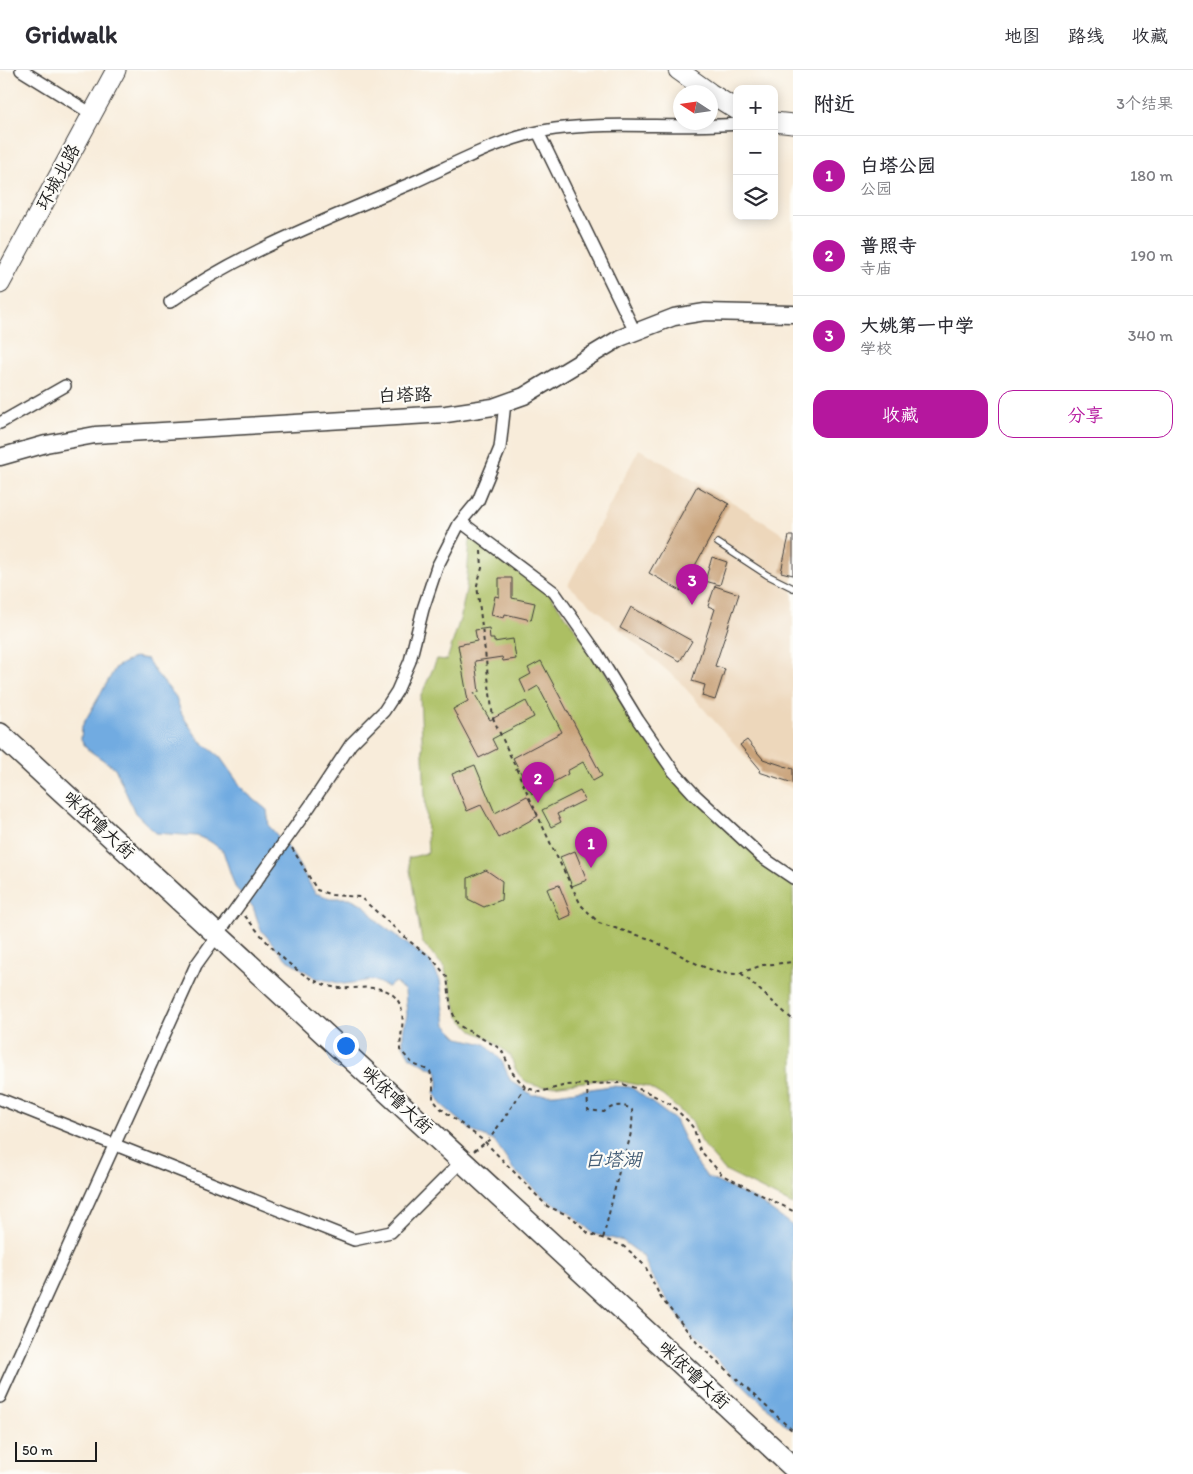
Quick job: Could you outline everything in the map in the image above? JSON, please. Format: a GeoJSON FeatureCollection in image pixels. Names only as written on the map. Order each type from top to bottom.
{"type":"FeatureCollection","features":[{"type":"Feature","properties":{"kind":"highway","name":"咪依噜大街"},"geometry":{"type":"LineString","coordinates":[[0,734],[793,1467]]}},
{"type":"Feature","properties":{"kind":"main road","name":"环城北路"},"geometry":{"type":"LineString","coordinates":[[0,284],[116,70]]}},
{"type":"Feature","properties":{"kind":"main road"},"geometry":{"type":"LineString","coordinates":[[678,70],[699,85]]}},
{"type":"Feature","properties":{"kind":"main road"},"geometry":{"type":"LineString","coordinates":[[718,98],[733,107]]}},
{"type":"Feature","properties":{"kind":"main road"},"geometry":{"type":"LineString","coordinates":[[778,122],[793,124]]}},
{"type":"Feature","properties":{"kind":"street"},"geometry":{"type":"LineString","coordinates":[[21,70],[92,114]]}},
{"type":"Feature","properties":{"kind":"street"},"geometry":{"type":"LineString","coordinates":[[170,302],[220,271],[293,235],[465,159],[538,132],[593,126],[733,124]]}},
{"type":"Feature","properties":{"kind":"street"},"geometry":{"type":"LineString","coordinates":[[538,132],[635,332]]}},
{"type":"Feature","properties":{"kind":"street","name":"白塔路"},"geometry":{"type":"LineString","coordinates":[[0,457],[46,444],[95,435],[446,414],[479,410],[505,403],[540,387],[592,353],[635,332],[674,317],[705,312],[793,314]]}},
{"type":"Feature","properties":{"kind":"street"},"geometry":{"type":"LineString","coordinates":[[0,423],[65,386]]}},
{"type":"Feature","properties":{"kind":"street"},"geometry":{"type":"LineString","coordinates":[[0,1397],[196,965],[287,838],[351,744],[384,711],[397,691],[410,661],[423,608],[437,567],[461,522],[478,501],[500,448],[505,403]]}},
{"type":"Feature","properties":{"kind":"street"},"geometry":{"type":"LineString","coordinates":[[461,522],[554,592],[597,653],[638,720],[674,772],[694,794],[762,857],[793,878]]}},
{"type":"Feature","properties":{"kind":"street"},"geometry":{"type":"LineString","coordinates":[[0,1099],[354,1240],[392,1232],[462,1161]]}},
{"type":"Feature","properties":{"kind":"lane"},"geometry":{"type":"LineString","coordinates":[[718,543],[768,575],[793,588]]}},
{"type":"Feature","properties":{"kind":"path"},"geometry":{"type":"LineString","coordinates":[[481,550],[482,568],[476,585],[493,718],[581,905],[599,923],[650,938],[711,971],[728,975],[741,973],[763,965],[793,962]]}},
{"type":"Feature","properties":{"kind":"path"},"geometry":{"type":"LineString","coordinates":[[287,838],[318,890],[332,895],[360,897],[414,946],[432,958],[447,977],[449,1001],[458,1025],[501,1049],[512,1072],[525,1087],[540,1092],[567,1085],[623,1083],[670,1104],[694,1129],[700,1150],[722,1175],[793,1211]]}},
{"type":"Feature","properties":{"kind":"path"},"geometry":{"type":"LineString","coordinates":[[238,906],[264,938],[302,974],[334,987],[378,989],[394,995],[403,1011],[400,1050],[413,1064],[430,1070],[435,1104],[486,1142],[547,1206],[572,1217],[588,1233],[623,1246],[643,1264],[660,1298],[698,1344],[793,1431]]}},
{"type":"Feature","properties":{"kind":"path"},"geometry":{"type":"LineString","coordinates":[[741,973],[793,1020]]}},
{"type":"Feature","properties":{"kind":"path"},"geometry":{"type":"LineString","coordinates":[[587,1084],[588,1110],[604,1112],[610,1107],[622,1105],[632,1110],[633,1118],[626,1153],[621,1164],[603,1239]]}},
{"type":"Feature","properties":{"kind":"path"},"geometry":{"type":"LineString","coordinates":[[489,1140],[525,1087]]}},
{"type":"Feature","properties":{"kind":"shaded area"},"geometry":{"type":"Polygon","coordinates":[[[639,449],[739,506],[793,541],[793,788],[762,775],[679,681],[568,585],[639,449]]]}},
{"type":"Feature","properties":{"kind":"green space"},"geometry":{"type":"Polygon","coordinates":[[[480,537],[545,588],[596,657],[654,752],[793,882],[793,1205],[725,1171],[700,1141],[692,1121],[663,1096],[648,1087],[607,1079],[544,1087],[526,1081],[515,1068],[511,1056],[490,1039],[473,1031],[459,1017],[444,967],[422,942],[408,858],[428,853],[420,698],[437,659],[447,660],[461,616],[466,589],[470,539],[480,537]]]}},
{"type":"Feature","properties":{"kind":"water","name":"白塔湖"},"geometry":{"type":"Polygon","coordinates":[[[135,657],[147,659],[176,697],[182,715],[199,740],[220,757],[244,791],[267,810],[269,826],[290,850],[315,893],[330,898],[350,898],[364,905],[379,923],[430,961],[440,980],[446,1025],[459,1038],[485,1044],[502,1061],[510,1080],[532,1095],[556,1094],[611,1086],[631,1087],[675,1120],[693,1158],[707,1177],[758,1201],[793,1226],[793,1429],[788,1427],[693,1338],[651,1275],[643,1256],[623,1241],[594,1234],[569,1212],[545,1198],[514,1170],[494,1141],[472,1131],[441,1104],[434,1092],[438,1087],[438,1072],[410,1057],[403,1045],[403,1031],[407,1015],[405,991],[395,982],[388,987],[373,980],[344,984],[316,978],[286,959],[261,930],[253,907],[235,887],[223,851],[211,842],[197,836],[156,833],[135,813],[115,768],[87,749],[81,739],[82,726],[116,667],[135,657]]]}},
{"type":"Feature","properties":{"kind":"building"},"geometry":{"type":"Polygon","coordinates":[[[697,486],[729,504],[681,591],[649,573],[697,486]]]}},
{"type":"Feature","properties":{"kind":"building"},"geometry":{"type":"Polygon","coordinates":[[[789,536],[793,536],[793,575],[781,572],[789,536]]]}},
{"type":"Feature","properties":{"kind":"building"},"geometry":{"type":"Polygon","coordinates":[[[712,557],[727,562],[720,585],[705,581],[712,557]]]}},
{"type":"Feature","properties":{"kind":"building"},"geometry":{"type":"Polygon","coordinates":[[[499,578],[512,578],[512,598],[535,603],[531,620],[505,614],[504,618],[491,615],[495,596],[499,597],[499,578]]]}},
{"type":"Feature","properties":{"kind":"building"},"geometry":{"type":"Polygon","coordinates":[[[715,586],[739,594],[715,666],[725,669],[715,700],[702,696],[705,685],[692,681],[715,609],[708,606],[715,586]]]}},
{"type":"Feature","properties":{"kind":"building"},"geometry":{"type":"Polygon","coordinates":[[[631,607],[692,641],[680,661],[620,628],[631,607]]]}},
{"type":"Feature","properties":{"kind":"building"},"geometry":{"type":"Polygon","coordinates":[[[489,628],[490,639],[494,639],[494,642],[513,639],[516,659],[503,661],[502,657],[475,661],[479,692],[474,693],[490,720],[526,701],[534,717],[492,739],[497,749],[479,758],[453,709],[468,701],[458,645],[477,641],[475,630],[489,628]]]}},
{"type":"Feature","properties":{"kind":"building"},"geometry":{"type":"Polygon","coordinates":[[[541,661],[602,776],[593,781],[583,762],[567,771],[568,774],[532,794],[513,758],[562,732],[538,686],[526,693],[520,680],[531,674],[528,668],[541,661]]]}},
{"type":"Feature","properties":{"kind":"building"},"geometry":{"type":"Polygon","coordinates":[[[747,740],[763,759],[793,769],[793,783],[759,772],[760,769],[740,745],[747,740]]]}},
{"type":"Feature","properties":{"kind":"building"},"geometry":{"type":"Polygon","coordinates":[[[475,765],[495,813],[527,796],[538,816],[499,838],[481,805],[467,811],[452,774],[475,765]]]}},
{"type":"Feature","properties":{"kind":"building"},"geometry":{"type":"Polygon","coordinates":[[[580,791],[585,800],[557,814],[561,822],[551,827],[542,810],[580,791]]]}},
{"type":"Feature","properties":{"kind":"building"},"geometry":{"type":"Polygon","coordinates":[[[575,851],[587,880],[572,886],[560,857],[575,851]]]}},
{"type":"Feature","properties":{"kind":"building"},"geometry":{"type":"Polygon","coordinates":[[[486,870],[502,881],[501,900],[484,907],[468,899],[468,878],[486,870]]]}},
{"type":"Feature","properties":{"kind":"building"},"geometry":{"type":"Polygon","coordinates":[[[559,885],[571,915],[560,920],[547,889],[559,885]]]}},
{"type":"Feature","properties":{"kind":"place","name":"大姚第一中学"},"geometry":{"type":"Point","coordinates":[692,605]}},
{"type":"Feature","properties":{"kind":"place","name":"普照寺"},"geometry":{"type":"Point","coordinates":[538,803]}},
{"type":"Feature","properties":{"kind":"place","name":"白塔公园"},"geometry":{"type":"Point","coordinates":[591,868]}}]}
